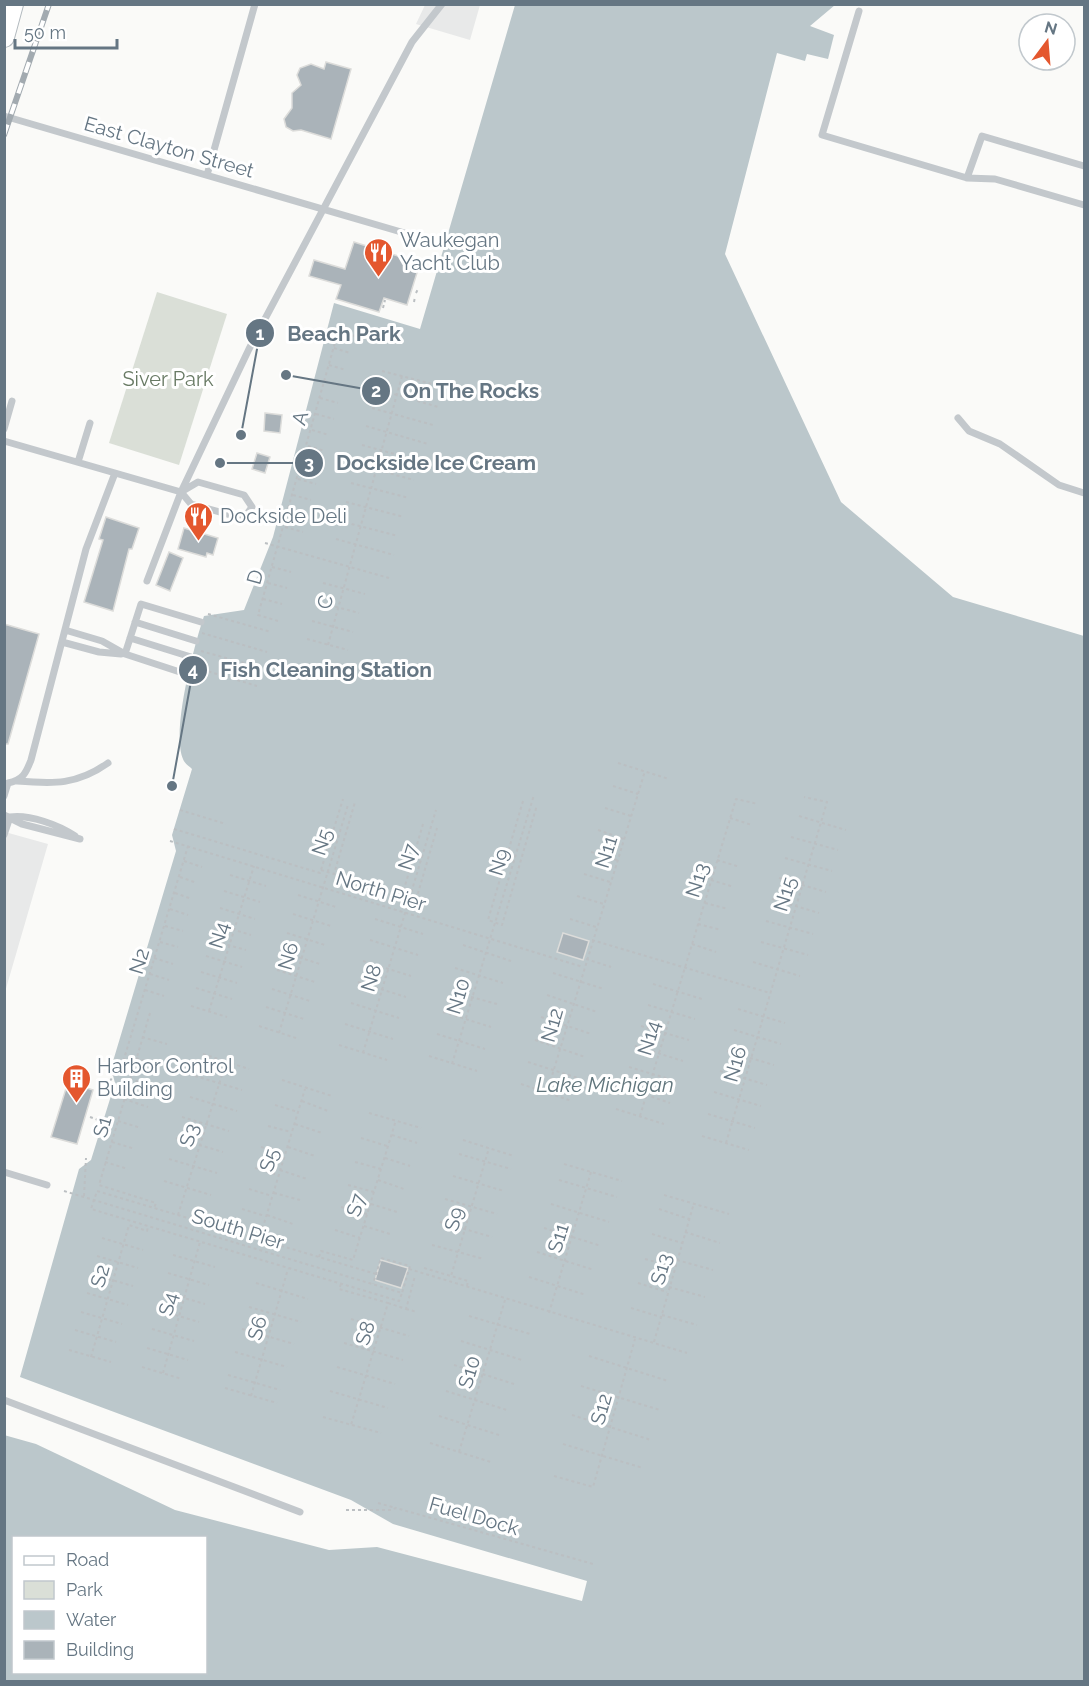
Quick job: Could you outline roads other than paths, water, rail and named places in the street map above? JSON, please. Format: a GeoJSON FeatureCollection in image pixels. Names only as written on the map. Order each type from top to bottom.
{"type":"FeatureCollection","features":[{"type":"Feature","properties":{"kind":"street"},"geometry":{"type":"LineString","coordinates":[[4,37],[13,4]]}},
{"type":"Feature","properties":{"kind":"lane"},"geometry":{"type":"LineString","coordinates":[[207,175],[255,4]]}},
{"type":"Feature","properties":{"kind":"lane"},"geometry":{"type":"LineString","coordinates":[[147,581],[181,492],[249,350],[325,210],[358,140],[412,42],[442,4]]}},
{"type":"Feature","properties":{"kind":"lane"},"geometry":{"type":"LineString","coordinates":[[859,11],[822,135],[967,178],[995,179],[1084,205]]}},
{"type":"Feature","properties":{"kind":"lane","name":"East Clayton Street"},"geometry":{"type":"LineString","coordinates":[[4,116],[408,234]]}},
{"type":"Feature","properties":{"kind":"lane"},"geometry":{"type":"LineString","coordinates":[[967,178],[982,136],[1084,166]]}},
{"type":"Feature","properties":{"kind":"lane"},"geometry":{"type":"LineString","coordinates":[[4,429],[12,401]]}},
{"type":"Feature","properties":{"kind":"lane"},"geometry":{"type":"LineString","coordinates":[[958,418],[969,431],[1000,444],[1059,485],[1084,493]]}},
{"type":"Feature","properties":{"kind":"lane"},"geometry":{"type":"LineString","coordinates":[[78,462],[90,423]]}},
{"type":"Feature","properties":{"kind":"lane"},"geometry":{"type":"LineString","coordinates":[[4,441],[181,492],[190,504],[234,516],[247,514],[252,507],[244,495],[198,482],[181,492]]}},
{"type":"Feature","properties":{"kind":"lane"},"geometry":{"type":"LineString","coordinates":[[16,781],[25,775],[31,760],[86,549],[115,473]]}},
{"type":"Feature","properties":{"kind":"lane"},"geometry":{"type":"LineString","coordinates":[[125,654],[141,604],[201,622]]}},
{"type":"Feature","properties":{"kind":"lane"},"geometry":{"type":"LineString","coordinates":[[135,622],[196,641]]}},
{"type":"Feature","properties":{"kind":"lane"},"geometry":{"type":"LineString","coordinates":[[64,630],[102,641],[125,654],[189,675]]}},
{"type":"Feature","properties":{"kind":"lane"},"geometry":{"type":"LineString","coordinates":[[130,638],[193,653]]}},
{"type":"Feature","properties":{"kind":"lane"},"geometry":{"type":"LineString","coordinates":[[62,642],[99,652],[125,654]]}},
{"type":"Feature","properties":{"kind":"lane"},"geometry":{"type":"LineString","coordinates":[[4,796],[8,783],[16,781],[55,784],[90,776],[108,762]]}},
{"type":"Feature","properties":{"kind":"lane"},"geometry":{"type":"LineString","coordinates":[[20,815],[66,830],[80,840],[22,824],[7,816],[20,815]]}},
{"type":"Feature","properties":{"kind":"lane"},"geometry":{"type":"LineString","coordinates":[[4,835],[7,816]]}},
{"type":"Feature","properties":{"kind":"lane"},"geometry":{"type":"LineString","coordinates":[[4,1172],[47,1185]]}},
{"type":"Feature","properties":{"kind":"lane"},"geometry":{"type":"LineString","coordinates":[[4,1400],[300,1512]]}},
{"type":"Feature","properties":{"kind":"water","name":"Lake Michigan"},"geometry":{"type":"Polygon","coordinates":[[[515,5],[835,5],[810,26],[834,35],[828,59],[807,54],[805,61],[777,53],[725,254],[841,502],[953,597],[1084,636],[1084,1681],[5,1681],[4,1435],[36,1444],[175,1510],[329,1550],[377,1547],[582,1601],[587,1581],[393,1524],[351,1500],[20,1377],[79,1169],[91,1160],[115,1083],[111,1068],[176,851],[172,835],[192,769],[185,763],[180,746],[182,709],[185,688],[204,616],[244,610],[273,537],[334,303],[420,329],[515,5]]]}},
{"type":"Feature","properties":{"kind":"railway"},"geometry":{"type":"LineString","coordinates":[[4,135],[49,4]]}},
{"type":"Feature","properties":{"kind":"place","name":"Waukegan Yacht Club"},"geometry":{"type":"Point","coordinates":[379,278]}},
{"type":"Feature","properties":{"kind":"place","name":"On The Rocks"},"geometry":{"type":"Point","coordinates":[286,375]}},
{"type":"Feature","properties":{"kind":"place","name":"Beach Park"},"geometry":{"type":"Point","coordinates":[241,435]}},
{"type":"Feature","properties":{"kind":"place","name":"Dockside Ice Cream"},"geometry":{"type":"Point","coordinates":[220,463]}},
{"type":"Feature","properties":{"kind":"place","name":"Dockside Deli"},"geometry":{"type":"Point","coordinates":[199,542]}},
{"type":"Feature","properties":{"kind":"place","name":"Fish Cleaning Station"},"geometry":{"type":"Point","coordinates":[172,786]}},
{"type":"Feature","properties":{"kind":"place","name":"Harbor Control Building"},"geometry":{"type":"Point","coordinates":[76,1104]}},
{"type":"Feature","properties":{"kind":"park label","name":"Siver Park"},"geometry":{"type":"Point","coordinates":[168,379]}}]}
